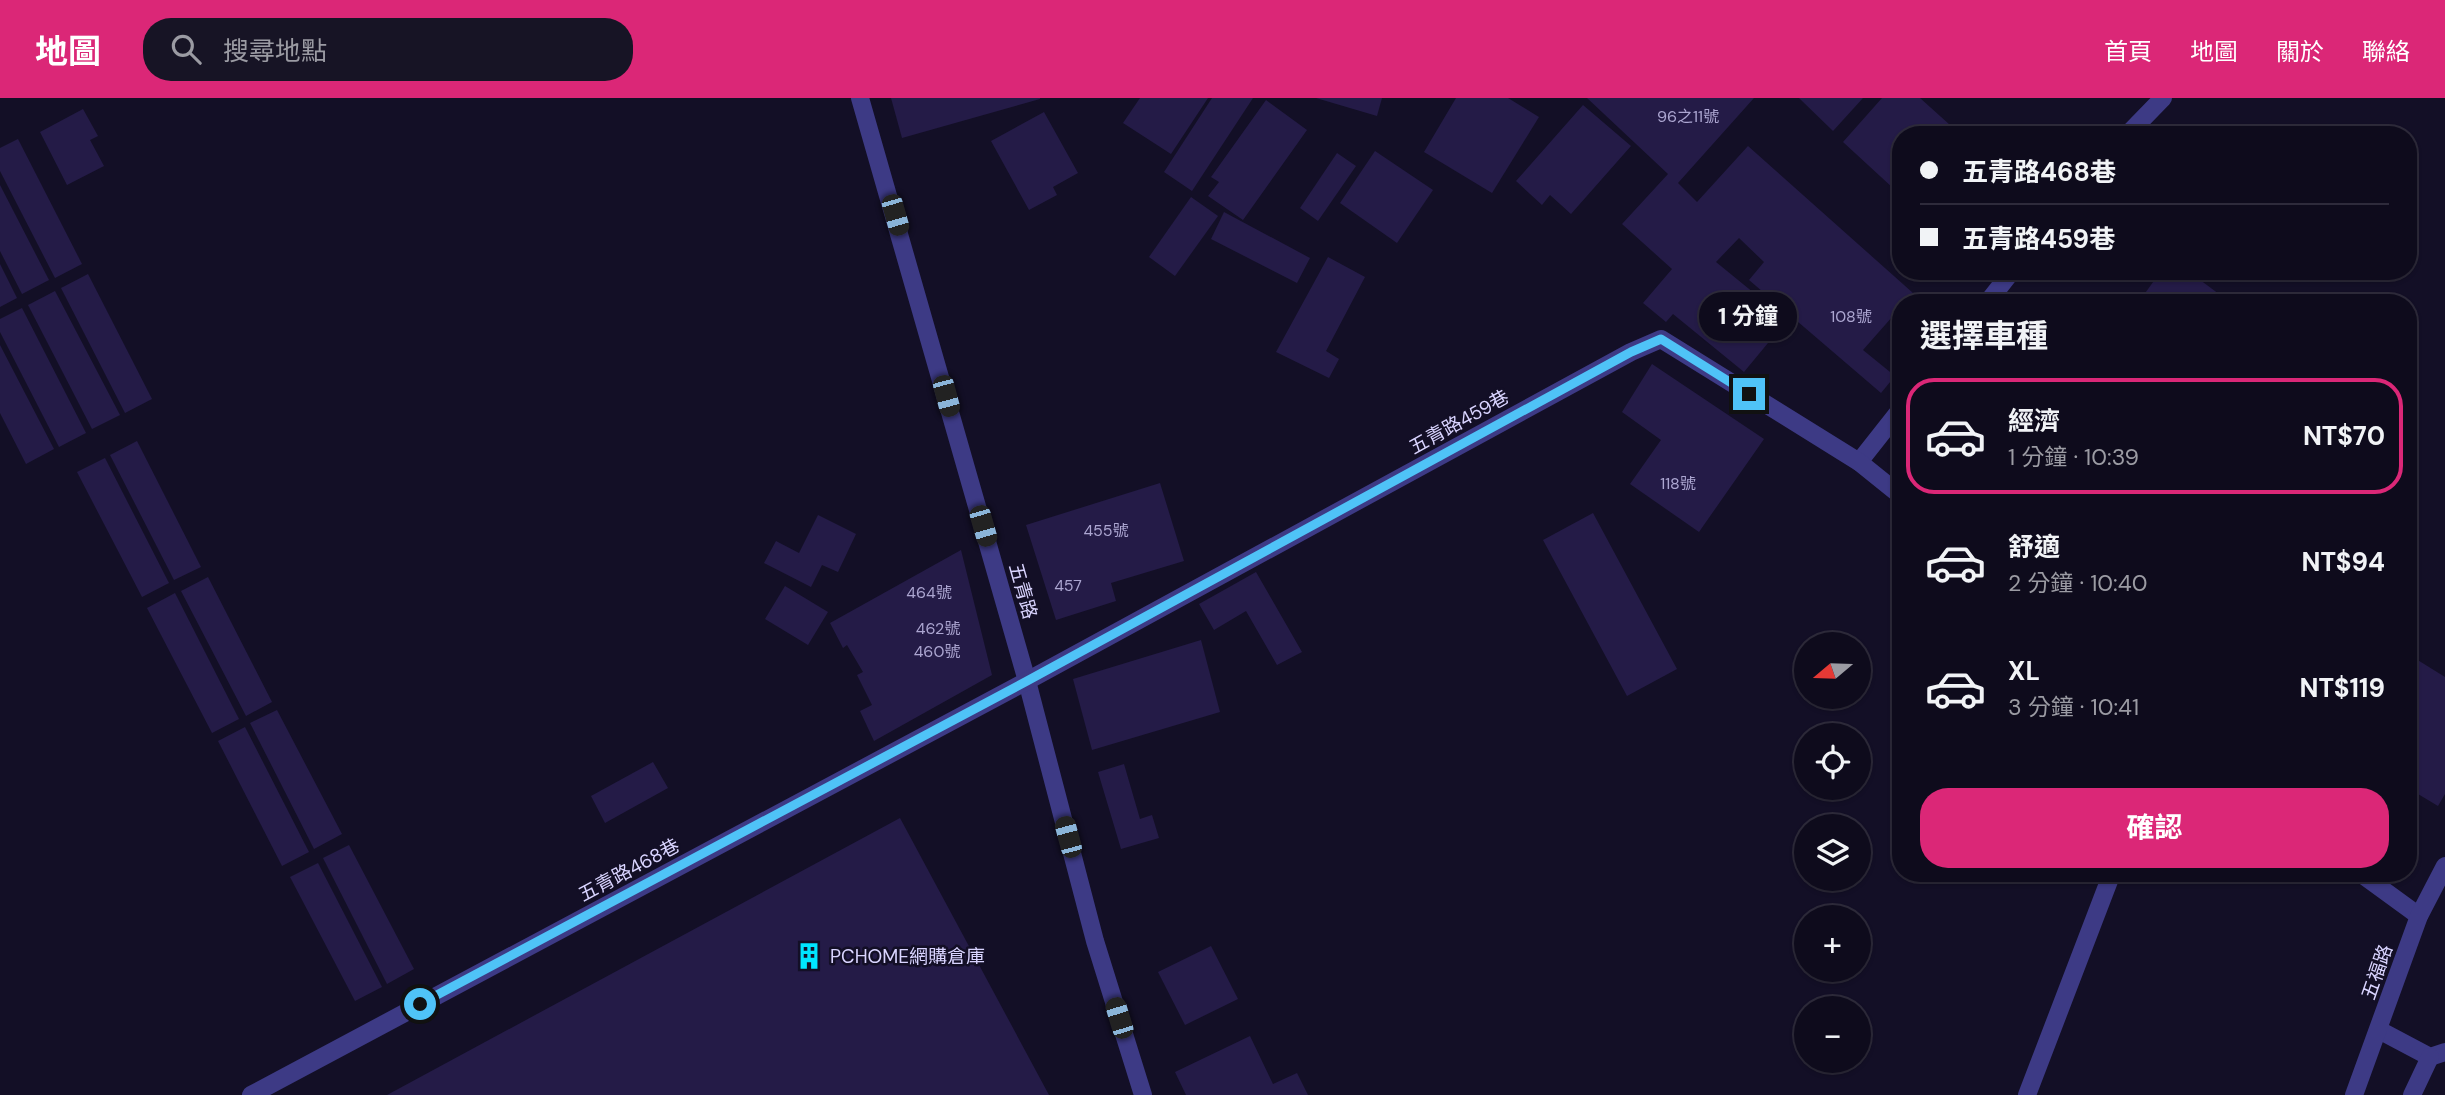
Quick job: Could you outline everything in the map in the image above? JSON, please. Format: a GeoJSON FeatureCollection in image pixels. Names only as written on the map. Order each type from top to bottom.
{"type":"FeatureCollection","features":[{"type":"Feature","properties":{"kind":"street","name":"五青路"},"geometry":{"type":"LineString","coordinates":[[860,98],[1027,681],[1095,941],[1143,1095]]}},
{"type":"Feature","properties":{"kind":"street"},"geometry":{"type":"LineString","coordinates":[[2136,126],[2163,98]]}},
{"type":"Feature","properties":{"kind":"street"},"geometry":{"type":"LineString","coordinates":[[1994,294],[2005,280]]}},
{"type":"Feature","properties":{"kind":"street","name":"五青路459巷"},"geometry":{"type":"LineString","coordinates":[[1027,681],[1631,352],[1661,339],[1859,462],[1892,489]]}},
{"type":"Feature","properties":{"kind":"street"},"geometry":{"type":"LineString","coordinates":[[1859,462],[1892,420]]}},
{"type":"Feature","properties":{"kind":"street","name":"五青路468巷"},"geometry":{"type":"LineString","coordinates":[[250,1095],[1027,681]]}},
{"type":"Feature","properties":{"kind":"street","name":"五福路"},"geometry":{"type":"LineString","coordinates":[[2354,1095],[2419,916],[2445,866]]}},
{"type":"Feature","properties":{"kind":"street"},"geometry":{"type":"LineString","coordinates":[[2027,1095],[2109,882]]}},
{"type":"Feature","properties":{"kind":"street"},"geometry":{"type":"LineString","coordinates":[[2372,882],[2419,916]]}},
{"type":"Feature","properties":{"kind":"street"},"geometry":{"type":"LineString","coordinates":[[2379,1030],[2437,1055],[2412,1095]]}},
{"type":"Feature","properties":{"kind":"building"},"geometry":{"type":"Polygon","coordinates":[[[891,98],[1040,98],[1040,99],[902,138],[891,98]]]}},
{"type":"Feature","properties":{"kind":"building"},"geometry":{"type":"Polygon","coordinates":[[[1140,98],[1208,98],[1171,154],[1123,123],[1140,98]]]}},
{"type":"Feature","properties":{"kind":"building"},"geometry":{"type":"Polygon","coordinates":[[[1212,98],[1253,98],[1192,191],[1164,172],[1212,98]]]}},
{"type":"Feature","properties":{"kind":"building"},"geometry":{"type":"Polygon","coordinates":[[[1316,98],[1382,98],[1377,116],[1316,98]]]}},
{"type":"Feature","properties":{"kind":"building"},"geometry":{"type":"Polygon","coordinates":[[[1456,98],[1508,98],[1539,117],[1492,193],[1424,152],[1456,98]]]}},
{"type":"Feature","properties":{"kind":"building"},"geometry":{"type":"Polygon","coordinates":[[[1587,98],[1754,98],[1678,183],[1697,202],[1748,146],[1892,274],[1892,280],[1898,280],[1913,293],[1892,294],[1892,317],[1863,350],[1892,374],[1892,380],[1881,393],[1749,280],[1764,262],[1739,238],[1716,262],[1787,320],[1744,372],[1673,314],[1666,322],[1643,303],[1672,269],[1622,224],[1668,174],[1587,98]]]}},
{"type":"Feature","properties":{"kind":"building"},"geometry":{"type":"Polygon","coordinates":[[[1799,98],[1863,98],[1833,131],[1799,98]]]}},
{"type":"Feature","properties":{"kind":"building"},"geometry":{"type":"Polygon","coordinates":[[[1882,98],[1920,98],[1950,125],[1892,126],[1892,187],[1843,142],[1882,98]]]}},
{"type":"Feature","properties":{"kind":"building"},"geometry":{"type":"Polygon","coordinates":[[[1266,100],[1307,130],[1243,220],[1208,196],[1219,182],[1211,177],[1266,100]]]}},
{"type":"Feature","properties":{"kind":"building"},"geometry":{"type":"Polygon","coordinates":[[[1583,105],[1631,146],[1571,214],[1550,195],[1542,205],[1516,181],[1583,105]]]}},
{"type":"Feature","properties":{"kind":"building"},"geometry":{"type":"Polygon","coordinates":[[[83,109],[98,136],[90,140],[104,166],[67,185],[40,132],[83,109]]]}},
{"type":"Feature","properties":{"kind":"building"},"geometry":{"type":"Polygon","coordinates":[[[1044,112],[1078,173],[1053,187],[1057,195],[1029,210],[991,141],[1044,112]]]}},
{"type":"Feature","properties":{"kind":"building"},"geometry":{"type":"Polygon","coordinates":[[[18,139],[82,264],[55,278],[0,171],[0,148],[18,139]]]}},
{"type":"Feature","properties":{"kind":"building"},"geometry":{"type":"Polygon","coordinates":[[[1375,151],[1433,190],[1397,243],[1340,203],[1375,151]]]}},
{"type":"Feature","properties":{"kind":"building"},"geometry":{"type":"Polygon","coordinates":[[[1337,153],[1356,166],[1318,221],[1300,208],[1337,153]]]}},
{"type":"Feature","properties":{"kind":"building"},"geometry":{"type":"Polygon","coordinates":[[[0,185],[49,280],[22,294],[0,251],[0,185]]]}},
{"type":"Feature","properties":{"kind":"building"},"geometry":{"type":"Polygon","coordinates":[[[1191,197],[1218,216],[1175,276],[1149,257],[1191,197]]]}},
{"type":"Feature","properties":{"kind":"building"},"geometry":{"type":"Polygon","coordinates":[[[1224,212],[1310,258],[1297,283],[1211,239],[1224,212]]]}},
{"type":"Feature","properties":{"kind":"building"},"geometry":{"type":"Polygon","coordinates":[[[1328,257],[1365,277],[1326,351],[1339,359],[1329,378],[1276,352],[1328,257]]]}},
{"type":"Feature","properties":{"kind":"building"},"geometry":{"type":"Polygon","coordinates":[[[0,264],[17,298],[0,307],[0,264]]]}},
{"type":"Feature","properties":{"kind":"building"},"geometry":{"type":"Polygon","coordinates":[[[88,274],[152,399],[125,413],[61,288],[88,274]]]}},
{"type":"Feature","properties":{"kind":"building"},"geometry":{"type":"Polygon","coordinates":[[[2155,280],[2200,280],[2219,294],[2144,294],[2155,280]]]}},
{"type":"Feature","properties":{"kind":"building"},"geometry":{"type":"Polygon","coordinates":[[[55,291],[120,415],[92,429],[28,305],[55,291]]]}},
{"type":"Feature","properties":{"kind":"building"},"geometry":{"type":"Polygon","coordinates":[[[22,308],[86,433],[59,447],[0,332],[0,319],[22,308]]]}},
{"type":"Feature","properties":{"kind":"building"},"geometry":{"type":"Polygon","coordinates":[[[0,345],[54,449],[26,464],[0,413],[0,345]]]}},
{"type":"Feature","properties":{"kind":"building"},"geometry":{"type":"Polygon","coordinates":[[[1652,364],[1764,439],[1699,532],[1630,484],[1661,440],[1622,412],[1652,364]]]}},
{"type":"Feature","properties":{"kind":"building"},"geometry":{"type":"Polygon","coordinates":[[[137,441],[201,567],[174,580],[110,455],[137,441]]]}},
{"type":"Feature","properties":{"kind":"building"},"geometry":{"type":"Polygon","coordinates":[[[105,458],[169,583],[142,597],[77,472],[105,458]]]}},
{"type":"Feature","properties":{"kind":"building"},"geometry":{"type":"Polygon","coordinates":[[[1160,483],[1184,561],[1111,583],[1116,601],[1056,620],[1026,525],[1160,483]]]}},
{"type":"Feature","properties":{"kind":"building"},"geometry":{"type":"Polygon","coordinates":[[[1593,513],[1677,669],[1627,696],[1543,540],[1593,513]]]}},
{"type":"Feature","properties":{"kind":"building"},"geometry":{"type":"Polygon","coordinates":[[[818,515],[856,534],[838,572],[822,565],[811,587],[764,563],[776,541],[799,553],[818,515]]]}},
{"type":"Feature","properties":{"kind":"building"},"geometry":{"type":"Polygon","coordinates":[[[961,550],[992,675],[874,741],[860,711],[872,705],[857,675],[863,672],[847,645],[843,648],[830,623],[961,550]]]}},
{"type":"Feature","properties":{"kind":"building"},"geometry":{"type":"Polygon","coordinates":[[[1256,572],[1302,652],[1277,665],[1246,611],[1214,630],[1199,604],[1256,572]]]}},
{"type":"Feature","properties":{"kind":"building"},"geometry":{"type":"Polygon","coordinates":[[[208,577],[272,702],[246,716],[181,591],[208,577]]]}},
{"type":"Feature","properties":{"kind":"building"},"geometry":{"type":"Polygon","coordinates":[[[785,586],[828,612],[808,645],[765,619],[785,586]]]}},
{"type":"Feature","properties":{"kind":"building"},"geometry":{"type":"Polygon","coordinates":[[[175,593],[239,719],[212,733],[147,608],[175,593]]]}},
{"type":"Feature","properties":{"kind":"building"},"geometry":{"type":"Polygon","coordinates":[[[1201,640],[1220,712],[1092,750],[1073,679],[1201,640]]]}},
{"type":"Feature","properties":{"kind":"building"},"geometry":{"type":"Polygon","coordinates":[[[2417,660],[2445,677],[2445,794],[2438,806],[2417,793],[2417,660]]]}},
{"type":"Feature","properties":{"kind":"building"},"geometry":{"type":"Polygon","coordinates":[[[277,710],[342,834],[314,849],[250,723],[277,710]]]}},
{"type":"Feature","properties":{"kind":"building"},"geometry":{"type":"Polygon","coordinates":[[[245,727],[309,852],[282,866],[218,741],[245,727]]]}},
{"type":"Feature","properties":{"kind":"building"},"geometry":{"type":"Polygon","coordinates":[[[653,762],[668,788],[605,823],[591,796],[653,762]]]}},
{"type":"Feature","properties":{"kind":"building"},"geometry":{"type":"Polygon","coordinates":[[[1124,764],[1140,819],[1152,815],[1159,838],[1121,849],[1098,772],[1124,764]]]}},
{"type":"Feature","properties":{"kind":"building","name":"PCHOME網購倉庫"},"geometry":{"type":"Polygon","coordinates":[[[900,818],[1049,1095],[387,1095],[900,818]]]}},
{"type":"Feature","properties":{"kind":"building"},"geometry":{"type":"Polygon","coordinates":[[[349,845],[414,969],[387,984],[323,858],[349,845]]]}},
{"type":"Feature","properties":{"kind":"building"},"geometry":{"type":"Polygon","coordinates":[[[318,863],[382,987],[355,1001],[290,877],[318,863]]]}},
{"type":"Feature","properties":{"kind":"building"},"geometry":{"type":"Polygon","coordinates":[[[1211,946],[1238,999],[1185,1025],[1158,972],[1211,946]]]}},
{"type":"Feature","properties":{"kind":"building"},"geometry":{"type":"Polygon","coordinates":[[[1250,1036],[1273,1084],[1297,1073],[1308,1095],[1186,1095],[1175,1072],[1250,1036]]]}},
{"type":"Feature","properties":{"kind":"place","name":"PCHOME網購倉庫"},"geometry":{"type":"Point","coordinates":[809,956]}},
{"type":"Feature","properties":{"kind":"route"},"geometry":{"type":"LineString","coordinates":[[420,1004],[1027,681],[1631,352],[1661,339],[1749,394]]}}]}
